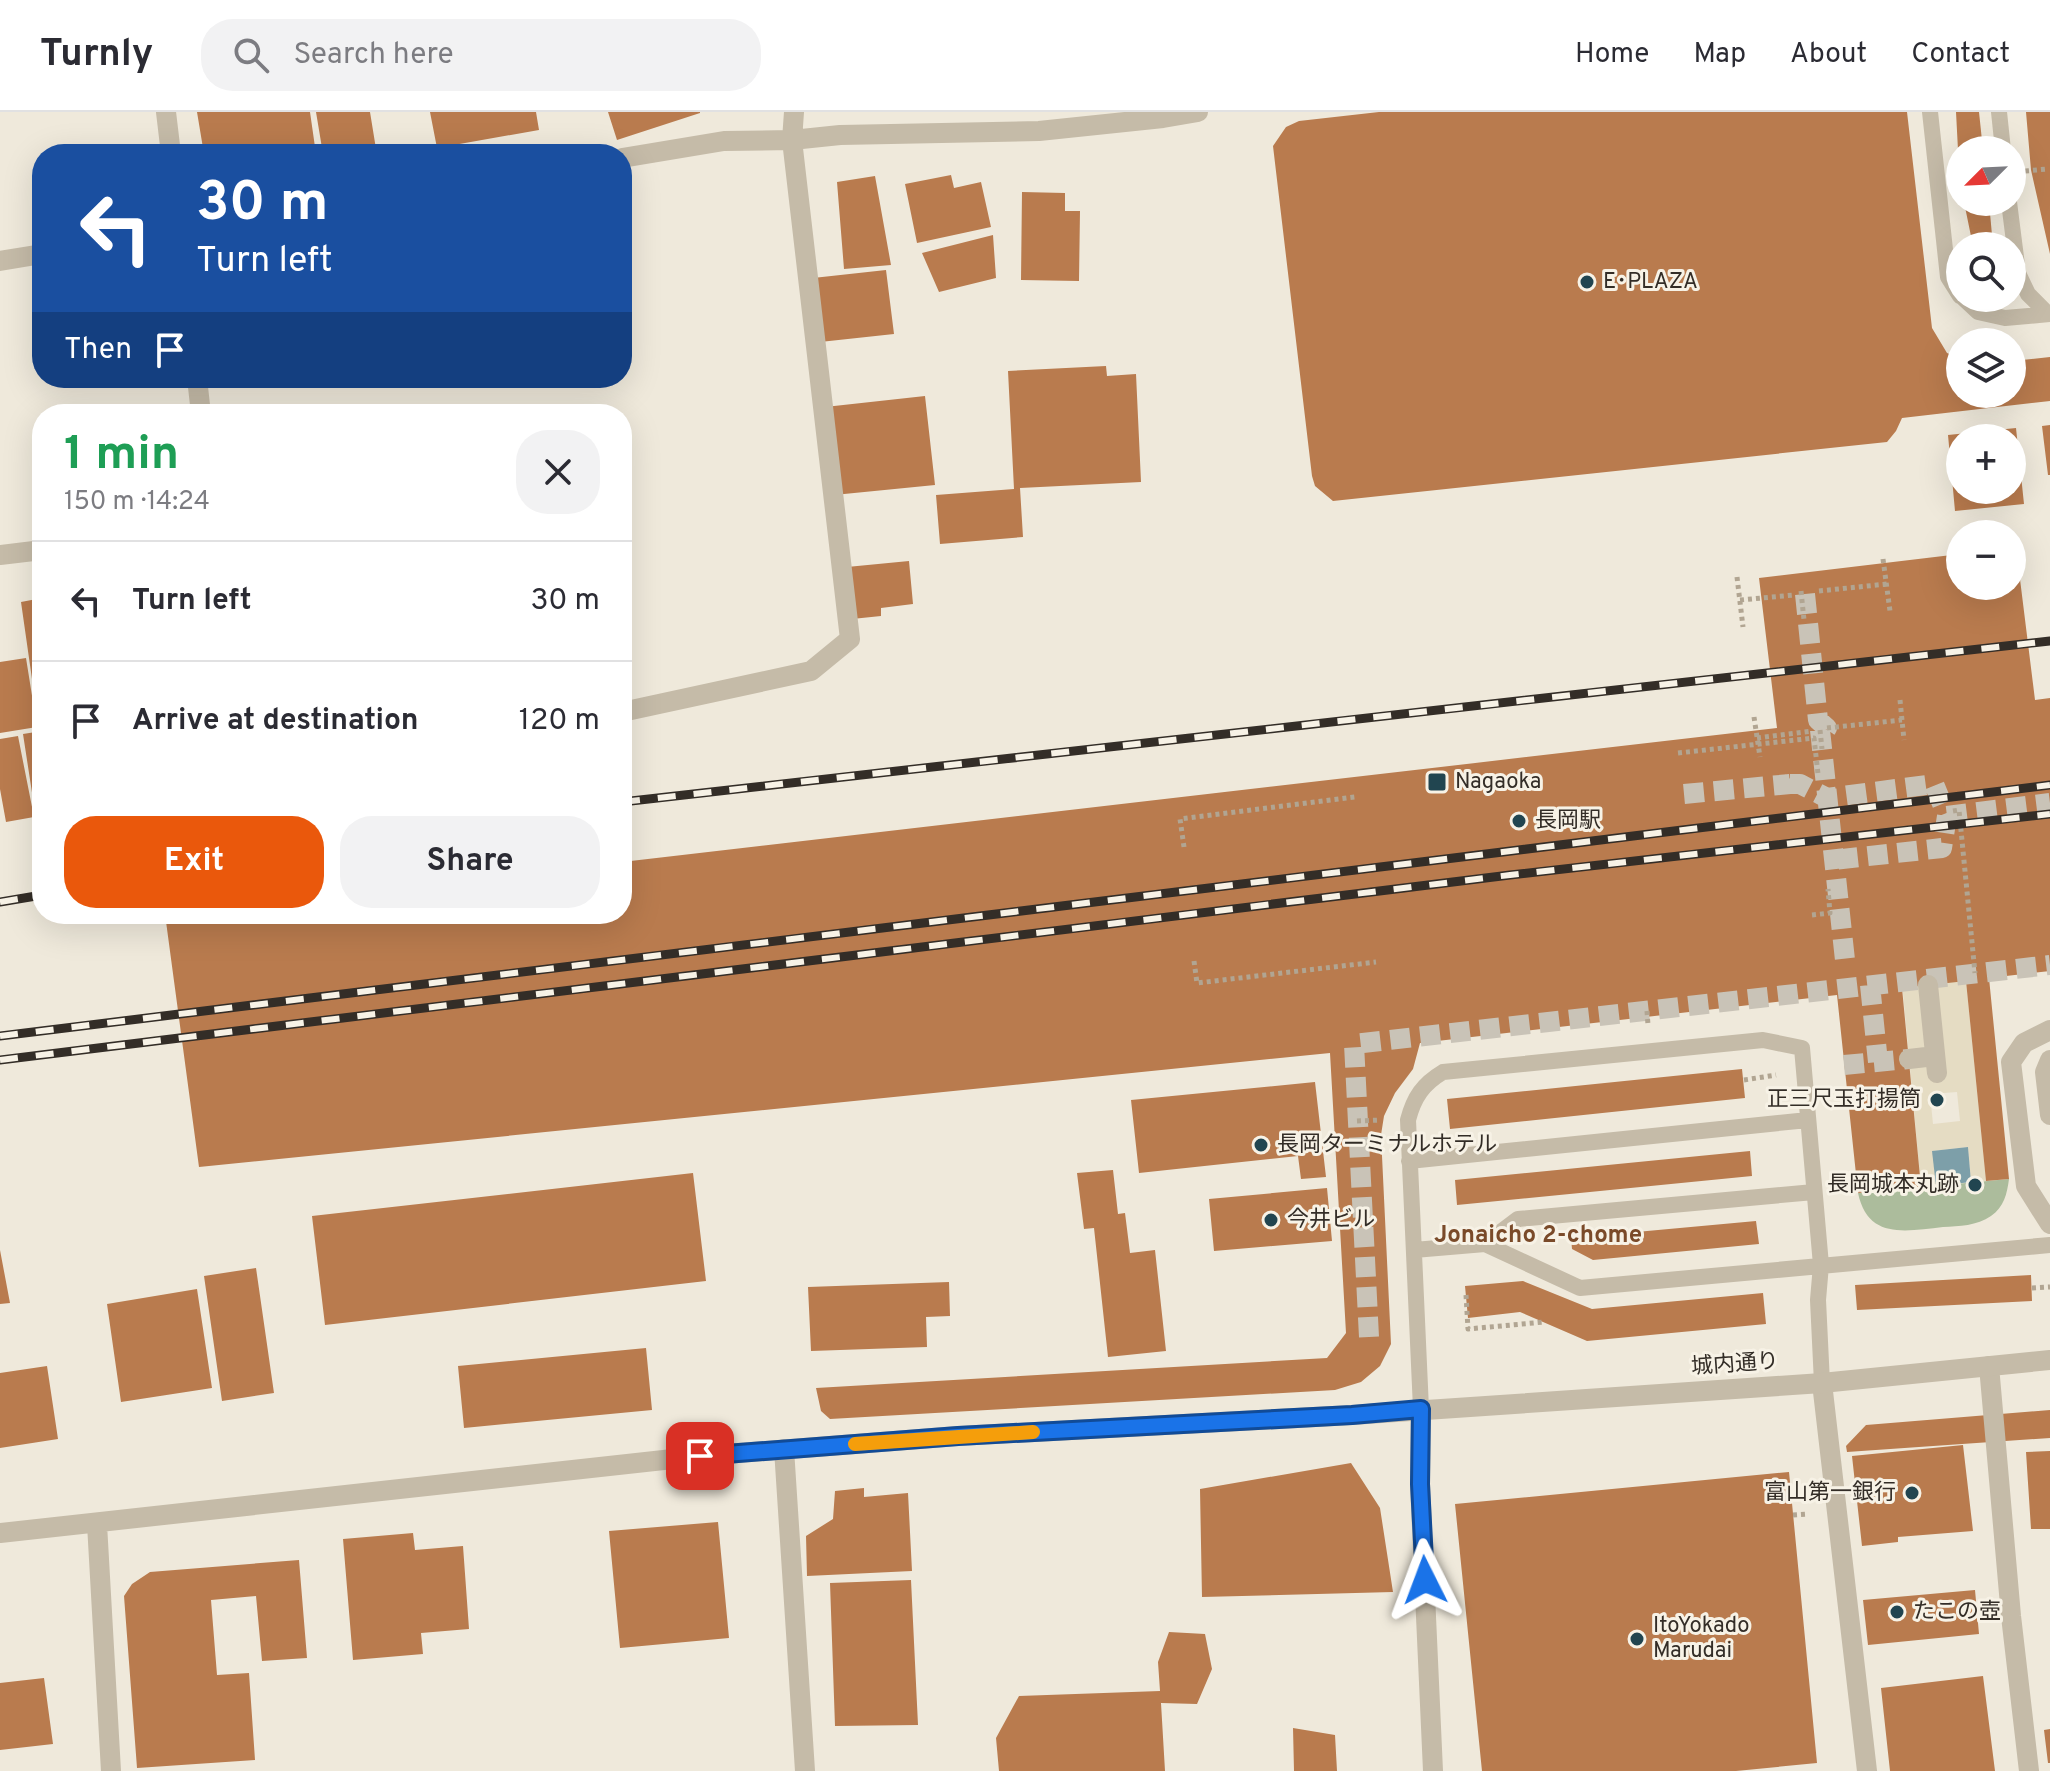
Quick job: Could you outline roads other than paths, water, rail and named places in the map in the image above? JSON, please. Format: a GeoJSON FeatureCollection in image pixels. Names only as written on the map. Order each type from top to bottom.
{"type":"FeatureCollection","features":[{"type":"Feature","properties":{"kind":"street"},"geometry":{"type":"LineString","coordinates":[[166,112],[170,144]]}},
{"type":"Feature","properties":{"kind":"street"},"geometry":{"type":"LineString","coordinates":[[632,710],[811,671],[850,639],[792,140],[794,112]]}},
{"type":"Feature","properties":{"kind":"street"},"geometry":{"type":"LineString","coordinates":[[632,156],[724,141],[1039,131],[1198,112]]}},
{"type":"Feature","properties":{"kind":"street"},"geometry":{"type":"LineString","coordinates":[[0,261],[32,256]]}},
{"type":"Feature","properties":{"kind":"street"},"geometry":{"type":"LineString","coordinates":[[0,555],[32,551]]}},
{"type":"Feature","properties":{"kind":"street"},"geometry":{"type":"LineString","coordinates":[[1909,1059],[1936,1065],[1928,985]]}},
{"type":"Feature","properties":{"kind":"street"},"geometry":{"type":"LineString","coordinates":[[2050,1030],[2024,1043],[2011,1062],[2026,1186],[2050,1224]]}},
{"type":"Feature","properties":{"kind":"street"},"geometry":{"type":"LineString","coordinates":[[2050,1060],[2045,1072],[2050,1115]]}},
{"type":"Feature","properties":{"kind":"street","name":"城内通り"},"geometry":{"type":"LineString","coordinates":[[0,1533],[700,1456],[958,1436],[1352,1415],[1822,1383],[2050,1360]]}},
{"type":"Feature","properties":{"kind":"street"},"geometry":{"type":"LineString","coordinates":[[1989,1366],[2011,1616],[2029,1771]]}},
{"type":"Feature","properties":{"kind":"street"},"geometry":{"type":"LineString","coordinates":[[1822,1383],[1867,1771]]}},
{"type":"Feature","properties":{"kind":"street"},"geometry":{"type":"LineString","coordinates":[[1421,1409],[1420,1484],[1433,1771]]}},
{"type":"Feature","properties":{"kind":"street"},"geometry":{"type":"LineString","coordinates":[[784,1449],[805,1771]]}},
{"type":"Feature","properties":{"kind":"street"},"geometry":{"type":"LineString","coordinates":[[97,1524],[111,1771]]}},
{"type":"Feature","properties":{"kind":"lane"},"geometry":{"type":"LineString","coordinates":[[1930,112],[1946,259]]}},
{"type":"Feature","properties":{"kind":"lane"},"geometry":{"type":"LineString","coordinates":[[1999,112],[2002,136]]}},
{"type":"Feature","properties":{"kind":"lane"},"geometry":{"type":"LineString","coordinates":[[2011,216],[2018,273],[2028,294],[2049,314]]}},
{"type":"Feature","properties":{"kind":"lane"},"geometry":{"type":"LineString","coordinates":[[1978,312],[2005,318],[2049,314]]}},
{"type":"Feature","properties":{"kind":"lane"},"geometry":{"type":"LineString","coordinates":[[1421,1409],[1408,1120],[1413,1101],[1427,1081],[1443,1072],[1763,1040],[1802,1048],[1821,1265],[1818,1300],[1822,1383]]}},
{"type":"Feature","properties":{"kind":"lane"},"geometry":{"type":"LineString","coordinates":[[1409,1161],[1808,1120]]}},
{"type":"Feature","properties":{"kind":"lane"},"geometry":{"type":"LineString","coordinates":[[1485,1244],[1518,1219],[1814,1192]]}},
{"type":"Feature","properties":{"kind":"lane"},"geometry":{"type":"LineString","coordinates":[[1414,1250],[1485,1244],[1580,1288],[2050,1245]]}},
{"type":"Feature","properties":{"kind":"water"},"geometry":{"type":"Polygon","coordinates":[[[1968,1147],[1971,1182],[1936,1186],[1932,1151],[1968,1147]]]}},
{"type":"Feature","properties":{"kind":"tunnel"},"geometry":{"type":"LineString","coordinates":[[1805,594],[1818,720],[1827,728],[1822,735]]}},
{"type":"Feature","properties":{"kind":"tunnel"},"geometry":{"type":"LineString","coordinates":[[1820,730],[1845,960]]}},
{"type":"Feature","properties":{"kind":"tunnel"},"geometry":{"type":"LineString","coordinates":[[1684,794],[1790,784],[1800,775]]}},
{"type":"Feature","properties":{"kind":"tunnel"},"geometry":{"type":"LineString","coordinates":[[1790,784],[1800,784],[1827,798],[1934,784],[1947,816],[1942,848],[1833,860]]}},
{"type":"Feature","properties":{"kind":"tunnel"},"geometry":{"type":"LineString","coordinates":[[1947,816],[2050,803]]}},
{"type":"Feature","properties":{"kind":"tunnel"},"geometry":{"type":"LineString","coordinates":[[1369,1337],[1354,1044],[2050,965]]}},
{"type":"Feature","properties":{"kind":"tunnel"},"geometry":{"type":"LineString","coordinates":[[1870,985],[1878,1062]]}},
{"type":"Feature","properties":{"kind":"tunnel"},"geometry":{"type":"LineString","coordinates":[[1844,1065],[1909,1059]]}},
{"type":"Feature","properties":{"kind":"railway"},"geometry":{"type":"LineString","coordinates":[[632,801],[2050,641]]}},
{"type":"Feature","properties":{"kind":"railway"},"geometry":{"type":"LineString","coordinates":[[0,1036],[2050,785]]}},
{"type":"Feature","properties":{"kind":"railway"},"geometry":{"type":"LineString","coordinates":[[0,1060],[1510,875],[2050,814]]}},
{"type":"Feature","properties":{"kind":"railway"},"geometry":{"type":"LineString","coordinates":[[0,902],[32,897]]}},
{"type":"Feature","properties":{"kind":"place","name":"E･PLAZA"},"geometry":{"type":"Point","coordinates":[1587,282]}},
{"type":"Feature","properties":{"kind":"place","name":"Nagaoka"},"geometry":{"type":"Point","coordinates":[1437,782]}},
{"type":"Feature","properties":{"kind":"place","name":"長岡駅"},"geometry":{"type":"Point","coordinates":[1519,821]}},
{"type":"Feature","properties":{"kind":"place","name":"正三尺玉打揚筒"},"geometry":{"type":"Point","coordinates":[1937,1100]}},
{"type":"Feature","properties":{"kind":"place","name":"長岡ターミナルホテル"},"geometry":{"type":"Point","coordinates":[1261,1145]}},
{"type":"Feature","properties":{"kind":"place","name":"長岡城本丸跡"},"geometry":{"type":"Point","coordinates":[1975,1185]}},
{"type":"Feature","properties":{"kind":"place","name":"今井ビル"},"geometry":{"type":"Point","coordinates":[1271,1220]}},
{"type":"Feature","properties":{"kind":"place","name":"富山第一銀行"},"geometry":{"type":"Point","coordinates":[1912,1493]}},
{"type":"Feature","properties":{"kind":"place","name":"たこの壺"},"geometry":{"type":"Point","coordinates":[1897,1612]}},
{"type":"Feature","properties":{"kind":"place","name":"ItoYokado Marudai"},"geometry":{"type":"Point","coordinates":[1637,1639]}},
{"type":"Feature","properties":{"kind":"district","name":"Jonaicho 2-chome"},"geometry":{"type":"Point","coordinates":[1538,1236]}}]}
